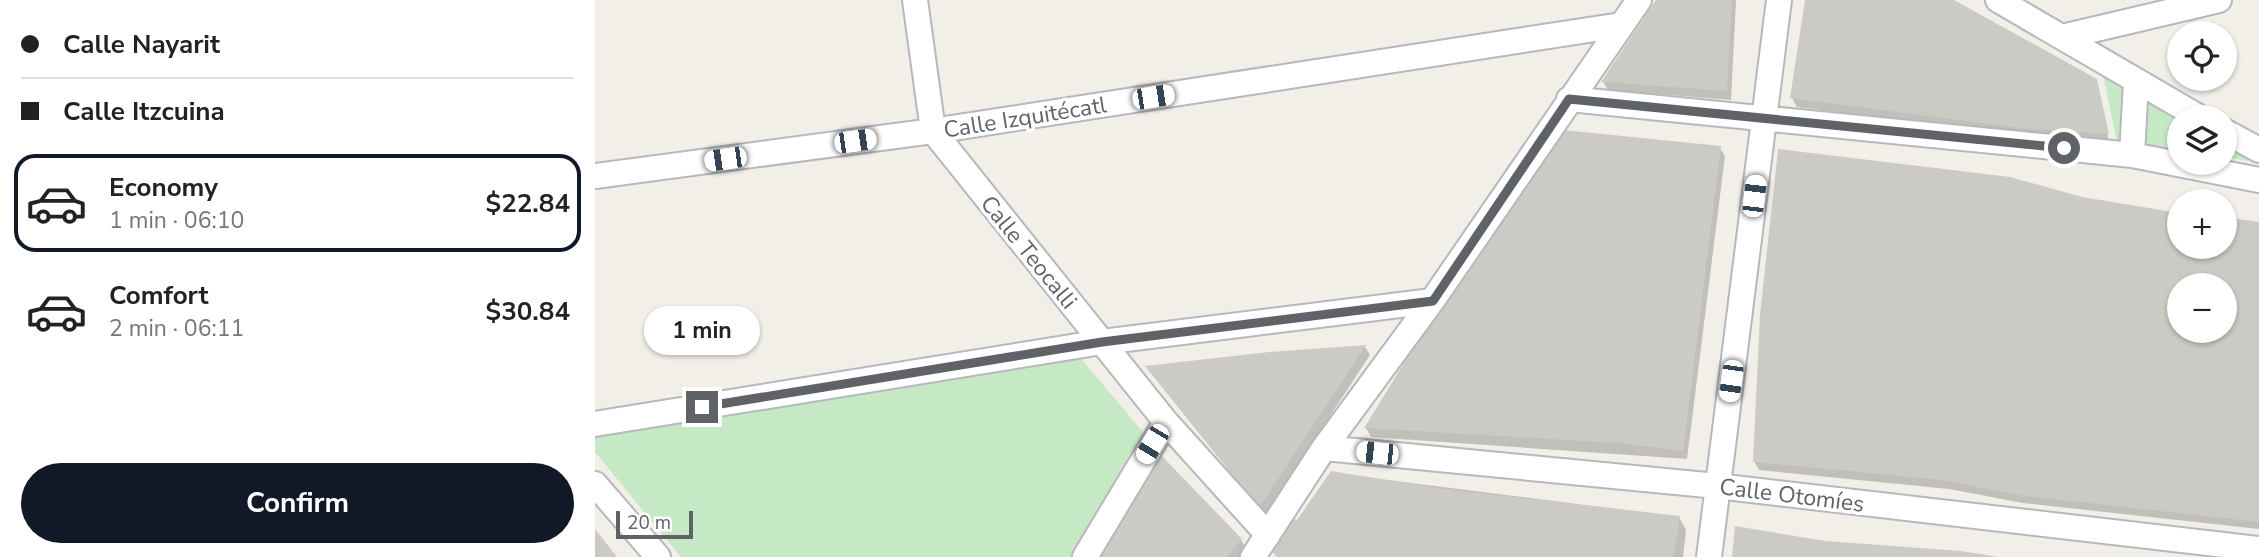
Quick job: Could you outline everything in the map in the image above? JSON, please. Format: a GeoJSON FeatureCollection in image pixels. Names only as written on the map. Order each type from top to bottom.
{"type":"FeatureCollection","features":[{"type":"Feature","properties":{"kind":"street"},"geometry":{"type":"LineString","coordinates":[[915,0],[933,131]]}},
{"type":"Feature","properties":{"kind":"street"},"geometry":{"type":"LineString","coordinates":[[1253,557],[1324,448],[1433,301],[1639,0]]}},
{"type":"Feature","properties":{"kind":"street"},"geometry":{"type":"LineString","coordinates":[[1709,557],[1779,0]]}},
{"type":"Feature","properties":{"kind":"street"},"geometry":{"type":"LineString","coordinates":[[1998,0],[2177,105]]}},
{"type":"Feature","properties":{"kind":"street"},"geometry":{"type":"LineString","coordinates":[[2062,37],[2131,10],[2219,0]]}},
{"type":"Feature","properties":{"kind":"street","name":"Calle Izquitécatl"},"geometry":{"type":"LineString","coordinates":[[595,176],[933,131],[1621,25]]}},
{"type":"Feature","properties":{"kind":"street"},"geometry":{"type":"LineString","coordinates":[[2131,155],[2136,82]]}},
{"type":"Feature","properties":{"kind":"street"},"geometry":{"type":"LineString","coordinates":[[1569,99],[2131,155],[2259,180]]}},
{"type":"Feature","properties":{"kind":"street","name":"Calle Teocalli"},"geometry":{"type":"LineString","coordinates":[[933,131],[1166,422],[1268,535]]}},
{"type":"Feature","properties":{"kind":"street"},"geometry":{"type":"LineString","coordinates":[[2237,138],[2259,150]]}},
{"type":"Feature","properties":{"kind":"street"},"geometry":{"type":"LineString","coordinates":[[595,424],[1102,342],[1433,301]]}},
{"type":"Feature","properties":{"kind":"street"},"geometry":{"type":"LineString","coordinates":[[1085,557],[1166,422]]}},
{"type":"Feature","properties":{"kind":"street","name":"Calle Otomíes"},"geometry":{"type":"LineString","coordinates":[[1324,448],[1717,486],[2259,549]]}},
{"type":"Feature","properties":{"kind":"street"},"geometry":{"type":"LineString","coordinates":[[595,484],[659,557]]}},
{"type":"Feature","properties":{"kind":"green space"},"geometry":{"type":"Polygon","coordinates":[[[2103,74],[2167,110],[2167,149],[2117,143],[2103,74]]]}},
{"type":"Feature","properties":{"kind":"green space"},"geometry":{"type":"Polygon","coordinates":[[[2237,150],[2257,162],[2237,159],[2237,150]]]}},
{"type":"Feature","properties":{"kind":"green space"},"geometry":{"type":"Polygon","coordinates":[[[1079,356],[1151,442],[1082,557],[681,557],[595,452],[595,432],[1079,356]]]}},
{"type":"Feature","properties":{"kind":"building"},"geometry":{"type":"Polygon","coordinates":[[[1656,0],[1732,0],[1727,91],[1601,82],[1656,0]]]}},
{"type":"Feature","properties":{"kind":"building"},"geometry":{"type":"Polygon","coordinates":[[[1805,0],[1954,0],[2097,79],[2109,134],[2027,129],[1790,98],[1805,0]]]}},
{"type":"Feature","properties":{"kind":"building"},"geometry":{"type":"Polygon","coordinates":[[[1563,130],[1721,146],[1683,451],[1619,443],[1364,428],[1420,337],[1467,275],[1563,130]]]}},
{"type":"Feature","properties":{"kind":"building"},"geometry":{"type":"Polygon","coordinates":[[[1778,149],[2010,177],[2082,197],[2167,211],[2167,259],[2237,259],[2237,219],[2259,222],[2259,522],[2017,495],[1943,480],[1753,462],[1760,315],[1778,149]]]}},
{"type":"Feature","properties":{"kind":"building"},"geometry":{"type":"Polygon","coordinates":[[[1366,345],[1259,508],[1145,366],[1269,352],[1366,345]]]}},
{"type":"Feature","properties":{"kind":"building"},"geometry":{"type":"Polygon","coordinates":[[[1157,451],[1242,539],[1227,557],[1095,557],[1157,451]]]}},
{"type":"Feature","properties":{"kind":"building"},"geometry":{"type":"Polygon","coordinates":[[[1331,471],[1444,489],[1680,516],[1674,557],[1275,557],[1272,552],[1292,518],[1297,520],[1331,471]]]}},
{"type":"Feature","properties":{"kind":"building"},"geometry":{"type":"Polygon","coordinates":[[[1735,526],[1825,541],[1961,551],[1999,557],[1732,557],[1735,526]]]}},
{"type":"Feature","properties":{"kind":"building"},"geometry":{"type":"Polygon","coordinates":[[[595,529],[617,557],[595,557],[595,529]]]}},
{"type":"Feature","properties":{"kind":"route"},"geometry":{"type":"LineString","coordinates":[[702,407],[1102,342],[1433,301],[1569,99],[2064,148]]}}]}
